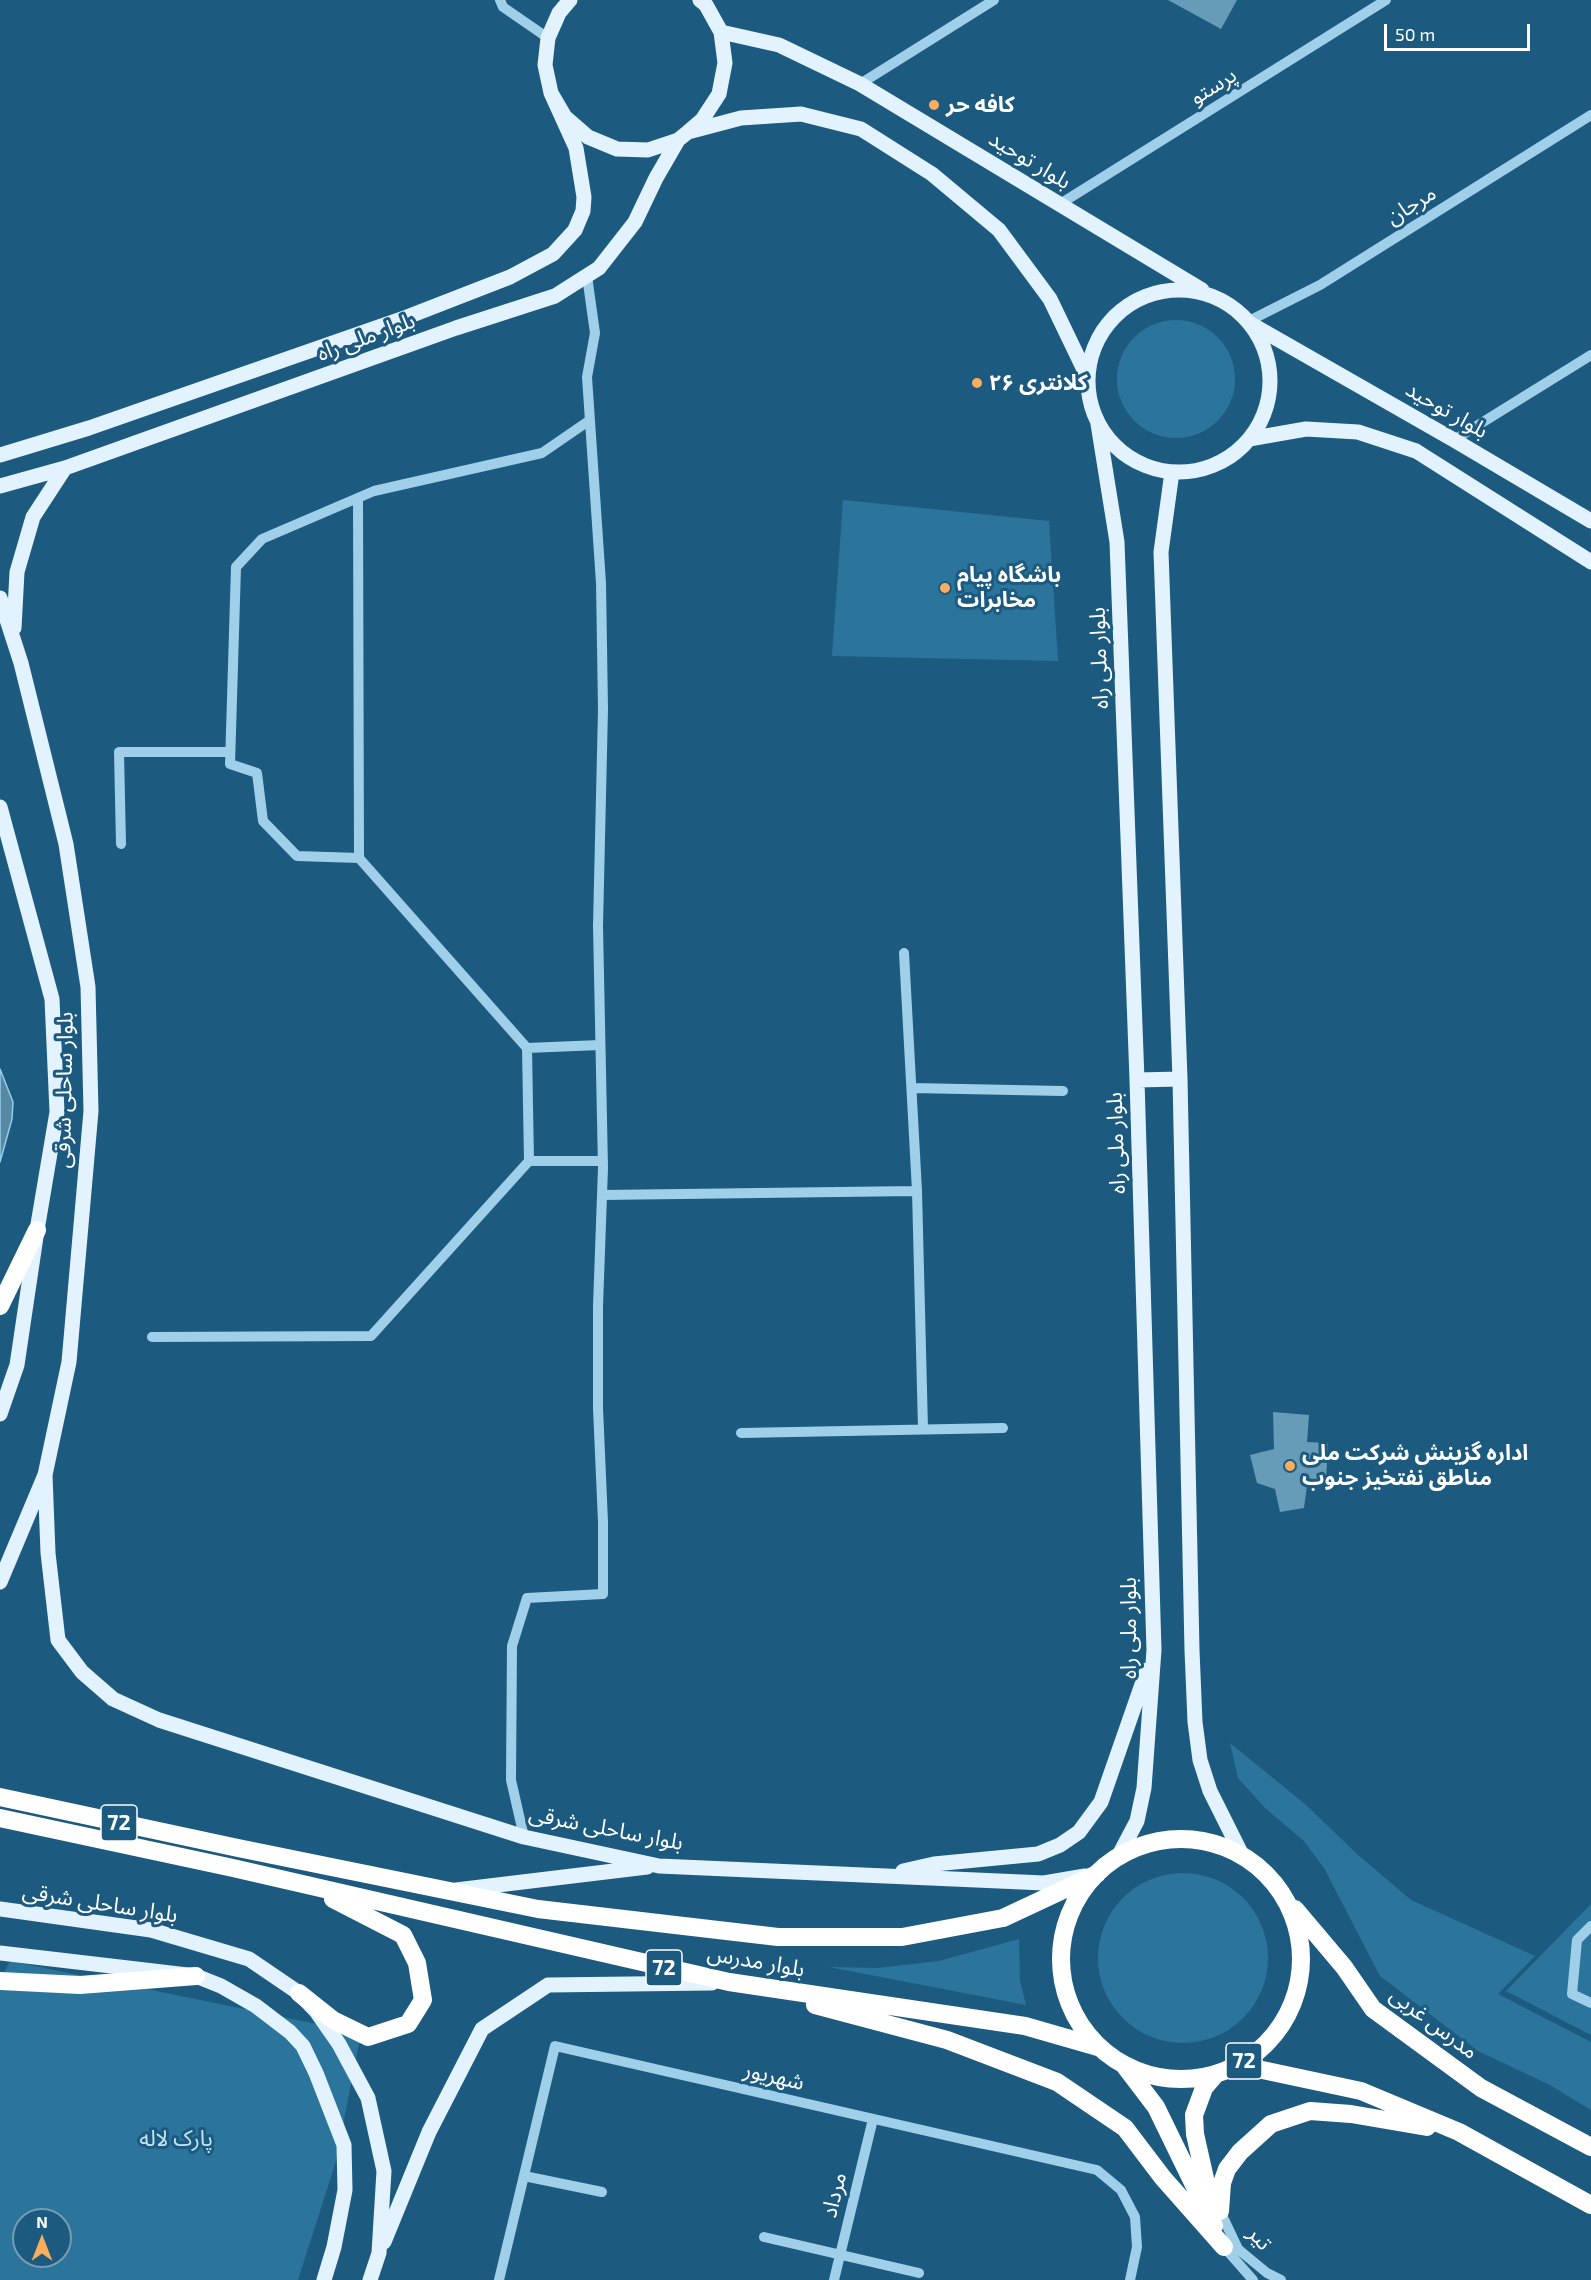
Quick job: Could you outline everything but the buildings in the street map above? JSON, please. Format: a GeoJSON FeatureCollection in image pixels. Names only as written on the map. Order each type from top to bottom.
{"type":"FeatureCollection","features":[{"type":"Feature","properties":{"kind":"highway"},"geometry":{"type":"LineString","coordinates":[[0,1306],[37,1230]]}},
{"type":"Feature","properties":{"kind":"highway","name":"بلوار مدرس"},"geometry":{"type":"LineString","coordinates":[[0,1797],[538,1909],[778,1937],[902,1937],[1003,1918],[1097,1874]]}},
{"type":"Feature","properties":{"kind":"highway","name":"بلوار مدرس"},"geometry":{"type":"LineString","coordinates":[[0,1818],[233,1868],[729,1982],[1025,2026],[1098,2047]]}},
{"type":"Feature","properties":{"kind":"highway","name":"72"},"geometry":{"type":"LineString","coordinates":[[1180,1839],[1212,1843],[1242,1855],[1265,1873],[1284,1896],[1296,1921],[1301,1948],[1301,1976],[1294,2003],[1281,2028],[1262,2049],[1239,2065],[1216,2074],[1185,2079],[1174,2078],[1154,2076],[1124,2065],[1098,2047],[1078,2022],[1065,1992],[1061,1960],[1065,1928],[1077,1899],[1097,1874],[1118,1857],[1148,1844],[1180,1839]]}},
{"type":"Feature","properties":{"kind":"highway"},"geometry":{"type":"LineString","coordinates":[[299,1993],[333,2020],[368,2037],[408,2024],[423,2000],[417,1963],[402,1935],[307,1886]]}},
{"type":"Feature","properties":{"kind":"highway","name":"مدرس غربی"},"geometry":{"type":"LineString","coordinates":[[1284,1896],[1344,1967],[1373,2009],[1481,2088],[1591,2147]]}},
{"type":"Feature","properties":{"kind":"highway"},"geometry":{"type":"LineString","coordinates":[[0,1981],[80,1985],[196,1976]]}},
{"type":"Feature","properties":{"kind":"highway"},"geometry":{"type":"LineString","coordinates":[[729,1982],[947,2040],[1057,2082],[1125,2128],[1163,2178],[1224,2247]]}},
{"type":"Feature","properties":{"kind":"highway"},"geometry":{"type":"LineString","coordinates":[[1124,2065],[1156,2108],[1224,2247]]}},
{"type":"Feature","properties":{"kind":"highway","name":"72"},"geometry":{"type":"LineString","coordinates":[[1239,2065],[1361,2091],[1459,2132],[1591,2205]]}},
{"type":"Feature","properties":{"kind":"highway"},"geometry":{"type":"LineString","coordinates":[[1216,2074],[1204,2088],[1194,2115],[1206,2183],[1220,2211]]}},
{"type":"Feature","properties":{"kind":"highway"},"geometry":{"type":"LineString","coordinates":[[1220,2211],[1222,2183],[1227,2169],[1240,2152],[1270,2124],[1310,2111],[1351,2114],[1459,2132]]}},
{"type":"Feature","properties":{"kind":"main road"},"geometry":{"type":"LineString","coordinates":[[570,0],[559,13],[548,38],[545,65],[551,93],[565,117],[588,137],[617,149],[648,150],[683,136],[741,118],[801,114],[861,129],[932,174],[999,230],[1050,299],[1088,380]]}},
{"type":"Feature","properties":{"kind":"main road"},"geometry":{"type":"LineString","coordinates":[[683,136],[702,120],[719,94],[725,63],[721,32],[705,2]]}},
{"type":"Feature","properties":{"kind":"main road","name":"بلوار توحید"},"geometry":{"type":"LineString","coordinates":[[721,32],[779,45],[860,84],[1212,296]]}},
{"type":"Feature","properties":{"kind":"main road","name":"بلوار ملی راه"},"geometry":{"type":"LineString","coordinates":[[0,455],[89,428],[407,317],[510,277],[553,254],[575,230],[583,211],[584,197],[576,148],[551,93]]}},
{"type":"Feature","properties":{"kind":"main road","name":"بلوار ملی راه"},"geometry":{"type":"LineString","coordinates":[[2,483],[65,468],[456,328],[555,296],[599,268],[635,222],[683,136]]}},
{"type":"Feature","properties":{"kind":"main road"},"geometry":{"type":"LineString","coordinates":[[1181,290],[1212,296],[1237,311],[1247,322],[1256,332],[1268,358],[1270,387],[1264,415],[1249,439],[1227,458],[1201,469],[1172,472],[1144,465],[1117,449],[1098,424],[1088,394],[1088,380],[1089,362],[1101,333],[1122,309],[1150,294],[1181,290]]}},
{"type":"Feature","properties":{"kind":"main road","name":"بلوار توحید"},"geometry":{"type":"LineString","coordinates":[[1247,322],[1591,521]]}},
{"type":"Feature","properties":{"kind":"main road","name":"بلوار ملی راه"},"geometry":{"type":"LineString","coordinates":[[1098,424],[1117,542],[1137,1080],[1154,1650],[1144,1788],[1137,1821],[1118,1857]]}},
{"type":"Feature","properties":{"kind":"main road"},"geometry":{"type":"LineString","coordinates":[[1249,439],[1306,429],[1348,431],[1358,432],[1416,451],[1591,562]]}},
{"type":"Feature","properties":{"kind":"main road"},"geometry":{"type":"LineString","coordinates":[[13,637],[17,572],[33,517],[65,468]]}},
{"type":"Feature","properties":{"kind":"main road"},"geometry":{"type":"LineString","coordinates":[[1172,472],[1161,552],[1180,1079],[1192,1650],[1200,1760],[1210,1791],[1242,1855]]}},
{"type":"Feature","properties":{"kind":"main road","name":"بلوار ساحلی شرقی"},"geometry":{"type":"LineString","coordinates":[[0,598],[13,637],[66,844],[88,987],[91,1111],[69,1362],[45,1475],[0,1582]]}},
{"type":"Feature","properties":{"kind":"main road","name":"بلوار ساحلی شرقی"},"geometry":{"type":"LineString","coordinates":[[0,807],[52,999],[57,1112],[17,1365],[0,1414]]}},
{"type":"Feature","properties":{"kind":"main road"},"geometry":{"type":"LineString","coordinates":[[1137,1080],[1180,1079]]}},
{"type":"Feature","properties":{"kind":"main road","name":"بلوار ساحلی شرقی"},"geometry":{"type":"LineString","coordinates":[[45,1475],[48,1553],[58,1640],[82,1672],[113,1699],[159,1720],[524,1837],[659,1866],[1044,1883],[1097,1874]]}},
{"type":"Feature","properties":{"kind":"main road"},"geometry":{"type":"LineString","coordinates":[[885,1875],[934,1864],[1038,1854],[1060,1845],[1079,1832],[1101,1802],[1154,1650]]}},
{"type":"Feature","properties":{"kind":"main road"},"geometry":{"type":"LineString","coordinates":[[448,1891],[659,1866]]}},
{"type":"Feature","properties":{"kind":"main road","name":"بلوار ساحلی شرقی"},"geometry":{"type":"LineString","coordinates":[[0,1909],[152,1930],[249,1959],[299,1993],[316,2011],[339,2044],[368,2098],[384,2171],[379,2253],[370,2280]]}},
{"type":"Feature","properties":{"kind":"main road"},"geometry":{"type":"LineString","coordinates":[[0,1953],[196,1976],[221,1986],[256,2006],[290,2032],[303,2046],[316,2073],[344,2145],[345,2190],[334,2247],[324,2280]]}},
{"type":"Feature","properties":{"kind":"main road"},"geometry":{"type":"LineString","coordinates":[[379,2253],[429,2132],[482,2029],[548,1985],[729,1982]]}},
{"type":"Feature","properties":{"kind":"street"},"geometry":{"type":"LineString","coordinates":[[500,0],[503,7],[548,38]]}},
{"type":"Feature","properties":{"kind":"street"},"geometry":{"type":"LineString","coordinates":[[860,84],[994,0]]}},
{"type":"Feature","properties":{"kind":"street","name":"پرستو"},"geometry":{"type":"LineString","coordinates":[[1060,204],[1386,0]]}},
{"type":"Feature","properties":{"kind":"street","name":"مرجان"},"geometry":{"type":"LineString","coordinates":[[1247,322],[1320,285],[1591,115]]}},
{"type":"Feature","properties":{"kind":"street"},"geometry":{"type":"LineString","coordinates":[[524,1837],[512,1780],[512,1646],[526,1598],[603,1594],[603,1522],[598,1408],[598,1306],[603,1161],[598,926],[603,709],[601,583],[587,377],[596,333],[586,276]]}},
{"type":"Feature","properties":{"kind":"street"},"geometry":{"type":"LineString","coordinates":[[1454,440],[1591,355]]}},
{"type":"Feature","properties":{"kind":"street"},"geometry":{"type":"LineString","coordinates":[[359,858],[297,856],[263,821],[257,773],[230,764],[236,567],[262,539],[374,491],[542,453],[590,420]]}},
{"type":"Feature","properties":{"kind":"street"},"geometry":{"type":"LineString","coordinates":[[152,1337],[371,1336],[529,1161],[527,1048],[359,858],[358,498]]}},
{"type":"Feature","properties":{"kind":"street"},"geometry":{"type":"LineString","coordinates":[[121,844],[119,752],[230,752]]}},
{"type":"Feature","properties":{"kind":"street"},"geometry":{"type":"LineString","coordinates":[[904,953],[917,1191],[923,1429]]}},
{"type":"Feature","properties":{"kind":"street"},"geometry":{"type":"LineString","coordinates":[[527,1048],[600,1046]]}},
{"type":"Feature","properties":{"kind":"street"},"geometry":{"type":"LineString","coordinates":[[912,1088],[1063,1091]]}},
{"type":"Feature","properties":{"kind":"street"},"geometry":{"type":"LineString","coordinates":[[529,1161],[603,1161]]}},
{"type":"Feature","properties":{"kind":"street"},"geometry":{"type":"LineString","coordinates":[[602,1196],[917,1191]]}},
{"type":"Feature","properties":{"kind":"street"},"geometry":{"type":"LineString","coordinates":[[741,1433],[1003,1428]]}},
{"type":"Feature","properties":{"kind":"street"},"geometry":{"type":"LineString","coordinates":[[1591,1926],[1577,1940],[1572,1994],[1591,2003]]}},
{"type":"Feature","properties":{"kind":"street","name":"شهریور"},"geometry":{"type":"LineString","coordinates":[[499,2280],[555,2046],[1097,2170],[1121,2190],[1135,2217],[1137,2247],[1130,2280]]}},
{"type":"Feature","properties":{"kind":"street","name":"مرداد"},"geometry":{"type":"LineString","coordinates":[[834,2280],[873,2119]]}},
{"type":"Feature","properties":{"kind":"street"},"geometry":{"type":"LineString","coordinates":[[524,2176],[602,2192]]}},
{"type":"Feature","properties":{"kind":"street","name":"تیر"},"geometry":{"type":"LineString","coordinates":[[1220,2211],[1238,2249],[1267,2273],[1281,2280]]}},
{"type":"Feature","properties":{"kind":"street"},"geometry":{"type":"LineString","coordinates":[[765,2237],[919,2273]]}},
{"type":"Feature","properties":{"kind":"street","name":"تیر"},"geometry":{"type":"LineString","coordinates":[[1224,2247],[1253,2280]]}},
{"type":"Feature","properties":{"kind":"green space"},"geometry":{"type":"Polygon","coordinates":[[[1176,320],[1199,324],[1218,337],[1231,356],[1235,379],[1231,402],[1218,421],[1199,434],[1176,438],[1153,434],[1134,421],[1121,402],[1117,379],[1121,356],[1134,337],[1153,324],[1176,320]]]}},
{"type":"Feature","properties":{"kind":"green space","name":"باشگاه پیام مخابرات"},"geometry":{"type":"Polygon","coordinates":[[[843,500],[1049,521],[1058,661],[832,656],[843,500]]]}},
{"type":"Feature","properties":{"kind":"green space"},"geometry":{"type":"Polygon","coordinates":[[[1230,1743],[1306,1805],[1357,1854],[1411,1900],[1535,1956],[1498,1994],[1591,2042],[1591,2110],[1548,2084],[1478,2051],[1380,1976],[1324,1868],[1304,1841],[1265,1808],[1238,1778],[1230,1743]]]}},
{"type":"Feature","properties":{"kind":"green space"},"geometry":{"type":"Polygon","coordinates":[[[1183,1873],[1200,1874],[1216,1879],[1243,1898],[1262,1925],[1267,1941],[1267,1975],[1262,1991],[1243,2018],[1216,2037],[1200,2042],[1183,2043],[1166,2042],[1150,2037],[1123,2018],[1104,1991],[1099,1975],[1098,1958],[1099,1941],[1104,1925],[1123,1898],[1150,1879],[1166,1874],[1183,1873]]]}},
{"type":"Feature","properties":{"kind":"green space"},"geometry":{"type":"Polygon","coordinates":[[[1591,1904],[1591,2035],[1506,1991],[1591,1904]]]}},
{"type":"Feature","properties":{"kind":"green space"},"geometry":{"type":"Polygon","coordinates":[[[1019,1939],[1020,1981],[1026,2005],[829,1967],[877,1968],[939,1961],[1019,1939]]]}},
{"type":"Feature","properties":{"kind":"green space","name":"پارک لاله"},"geometry":{"type":"Polygon","coordinates":[[[10,1961],[361,2033],[336,2161],[298,2280],[0,2280],[0,1981],[10,1961]]]}},
{"type":"Feature","properties":{"kind":"shaded area"},"geometry":{"type":"Polygon","coordinates":[[[0,1069],[13,1102],[12,1119],[0,1162],[0,1069]]]}},
{"type":"Feature","properties":{"kind":"place","name":"کافه حر"},"geometry":{"type":"Point","coordinates":[934,105]}},
{"type":"Feature","properties":{"kind":"place","name":"کلانتری ۲۶"},"geometry":{"type":"Point","coordinates":[977,383]}},
{"type":"Feature","properties":{"kind":"place","name":"باشگاه پیام مخابرات"},"geometry":{"type":"Point","coordinates":[945,588]}},
{"type":"Feature","properties":{"kind":"place","name":"اداره گزینش شرکت ملی مناطق نفتخیز جنوب"},"geometry":{"type":"Point","coordinates":[1290,1466]}}]}
